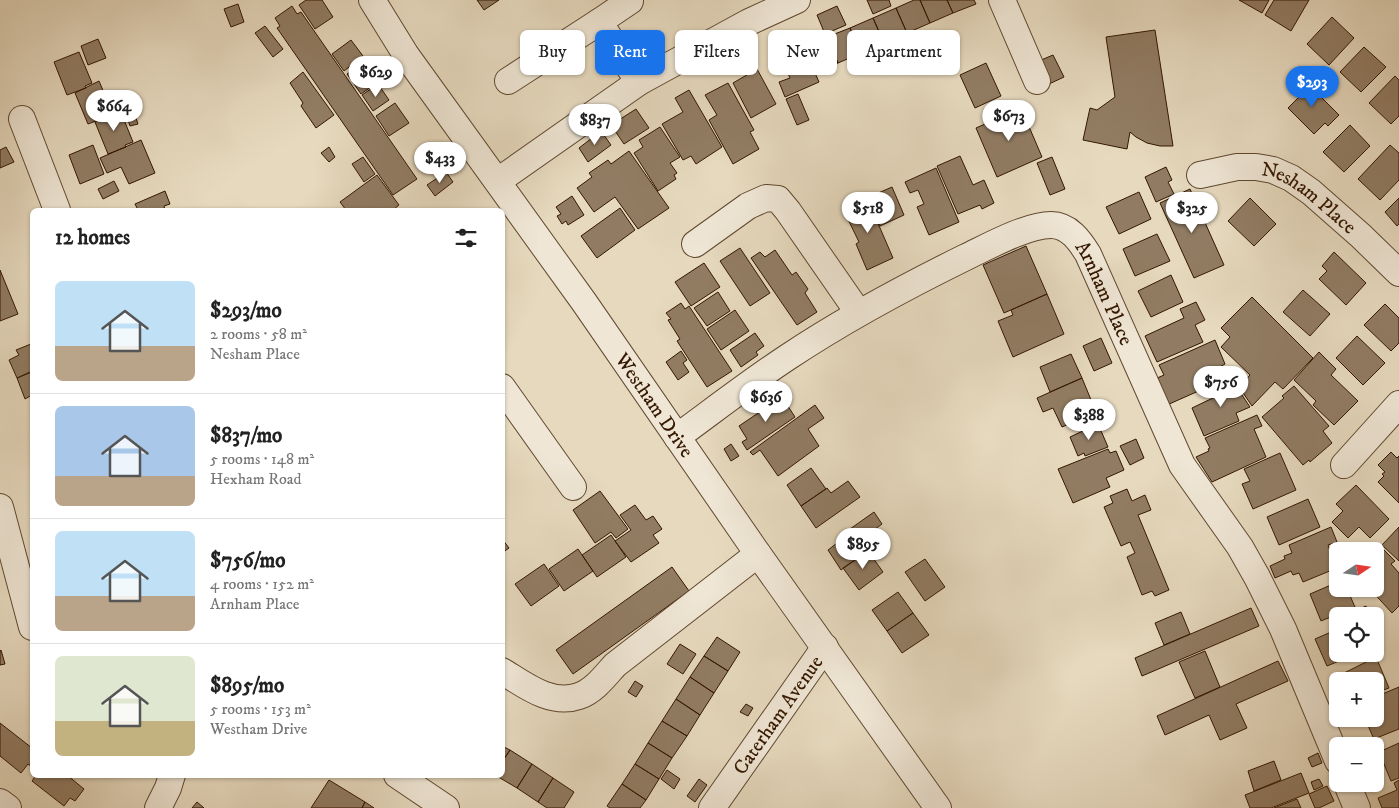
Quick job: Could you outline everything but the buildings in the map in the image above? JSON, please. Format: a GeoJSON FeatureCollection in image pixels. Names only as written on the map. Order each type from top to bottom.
{"type":"FeatureCollection","features":[{"type":"Feature","properties":{"kind":"street","name":"Westham Drive"},"geometry":{"type":"LineString","coordinates":[[372,0],[406,55],[498,180],[508,207],[677,437],[938,808]]}},
{"type":"Feature","properties":{"kind":"street"},"geometry":{"type":"LineString","coordinates":[[498,180],[640,82],[749,22],[798,0]]}},
{"type":"Feature","properties":{"kind":"street"},"geometry":{"type":"LineString","coordinates":[[1002,0],[1037,80]]}},
{"type":"Feature","properties":{"kind":"street"},"geometry":{"type":"LineString","coordinates":[[508,81],[630,1]]}},
{"type":"Feature","properties":{"kind":"street"},"geometry":{"type":"LineString","coordinates":[[599,22],[640,82]]}},
{"type":"Feature","properties":{"kind":"street"},"geometry":{"type":"LineString","coordinates":[[22,119],[56,208]]}},
{"type":"Feature","properties":{"kind":"street","name":"Nesham Place"},"geometry":{"type":"LineString","coordinates":[[1200,175],[1237,167],[1256,167],[1273,170],[1291,178],[1311,192],[1399,273]]}},
{"type":"Feature","properties":{"kind":"street"},"geometry":{"type":"LineString","coordinates":[[695,244],[748,206],[766,198],[778,199],[788,210],[858,312]]}},
{"type":"Feature","properties":{"kind":"street","name":"Arnham Place"},"geometry":{"type":"LineString","coordinates":[[677,437],[786,357],[858,312],[978,251],[1035,227],[1053,225],[1066,229],[1078,238],[1088,254],[1182,465],[1240,547],[1257,577],[1283,629],[1329,739]]}},
{"type":"Feature","properties":{"kind":"street"},"geometry":{"type":"LineString","coordinates":[[505,391],[573,487]]}},
{"type":"Feature","properties":{"kind":"street"},"geometry":{"type":"LineString","coordinates":[[1344,464],[1399,404]]}},
{"type":"Feature","properties":{"kind":"street"},"geometry":{"type":"LineString","coordinates":[[0,507],[30,620]]}},
{"type":"Feature","properties":{"kind":"street"},"geometry":{"type":"LineString","coordinates":[[505,674],[540,694],[553,698],[580,696],[596,685],[615,665],[758,554]]}},
{"type":"Feature","properties":{"kind":"street","name":"Caterham Avenue"},"geometry":{"type":"LineString","coordinates":[[712,808],[826,647]]}},
{"type":"Feature","properties":{"kind":"street"},"geometry":{"type":"LineString","coordinates":[[401,778],[446,808]]}},
{"type":"Feature","properties":{"kind":"street"},"geometry":{"type":"LineString","coordinates":[[1350,792],[1357,808]]}},
{"type":"Feature","properties":{"kind":"street"},"geometry":{"type":"LineString","coordinates":[[0,802],[8,808]]}}]}
